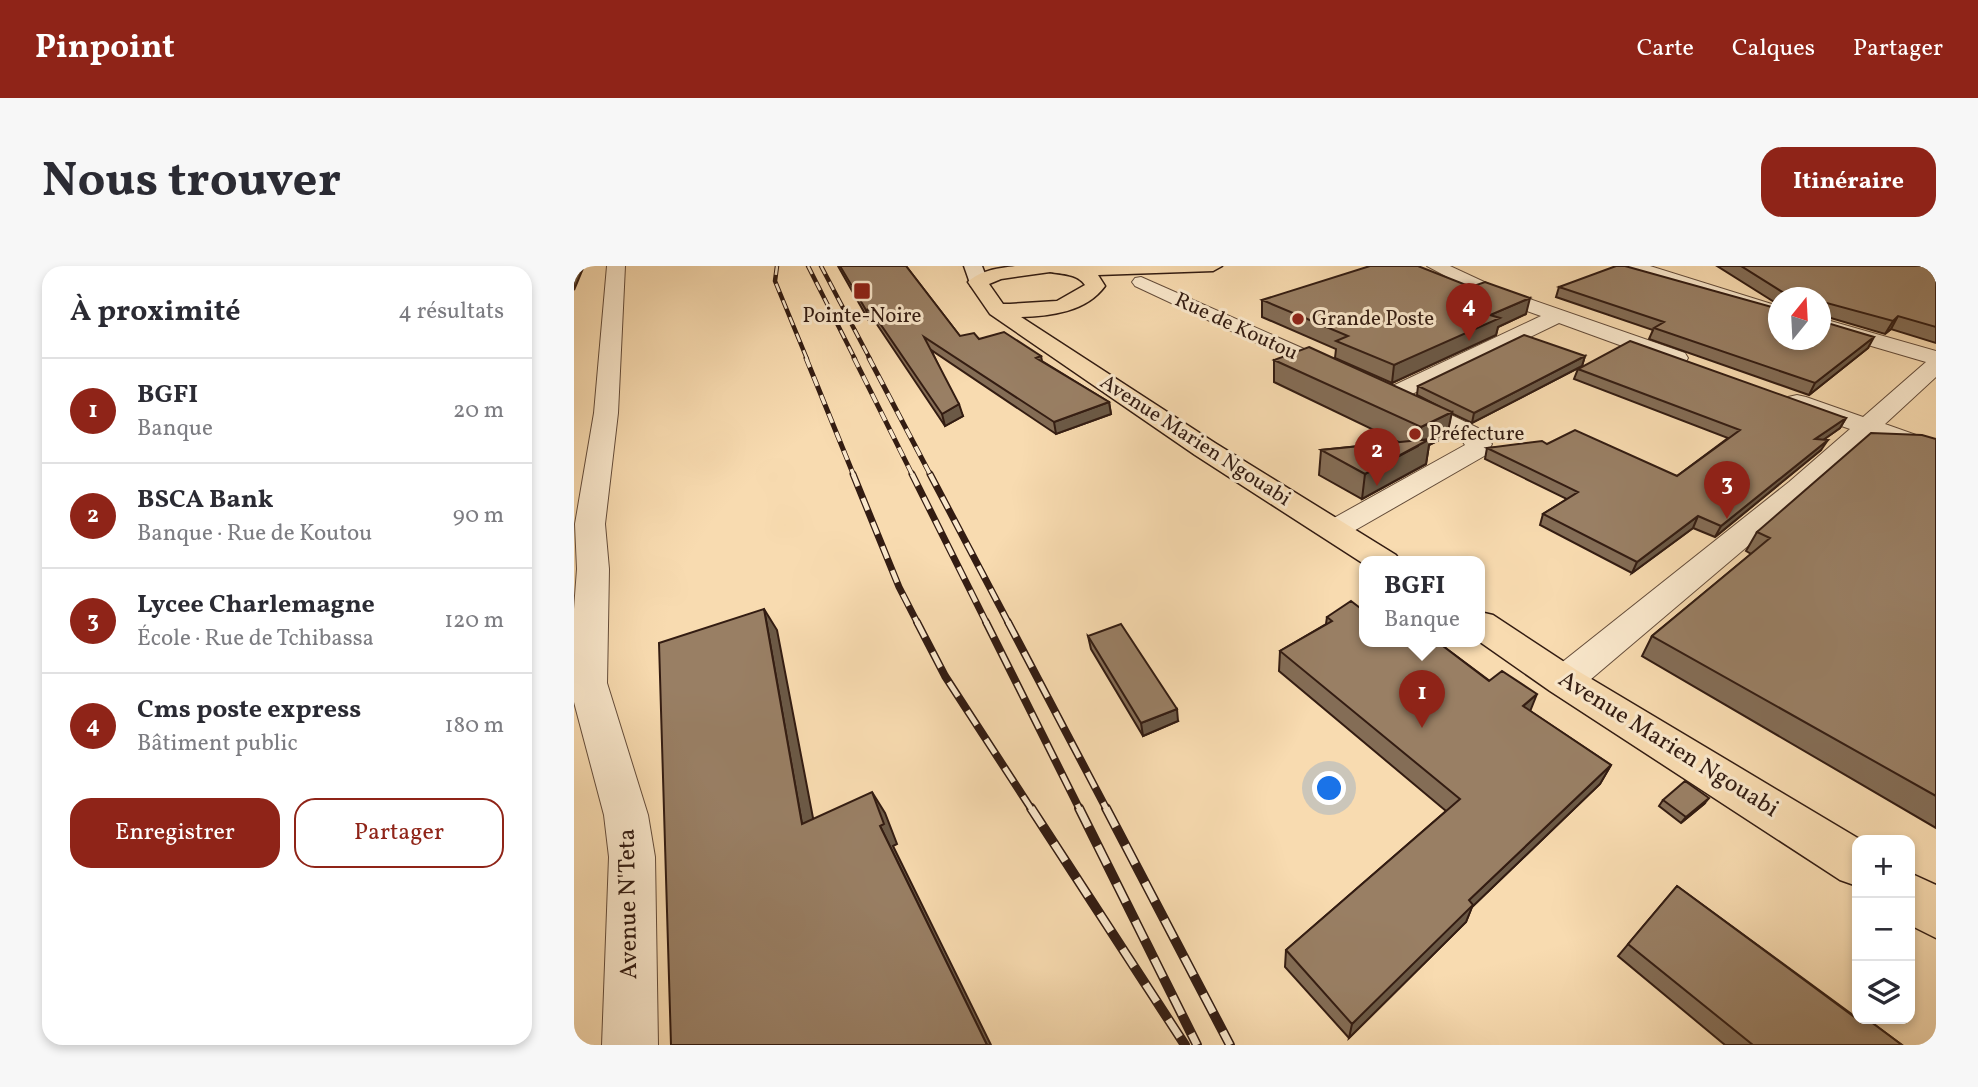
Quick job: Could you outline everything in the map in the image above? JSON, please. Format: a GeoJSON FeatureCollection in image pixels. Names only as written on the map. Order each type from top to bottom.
{"type":"FeatureCollection","features":[{"type":"Feature","properties":{"kind":"main road"},"geometry":{"type":"LineString","coordinates":[[1215,266],[1086,296],[1063,306],[1030,311],[997,310],[976,274],[1047,267],[1074,270],[1215,266]]}},
{"type":"Feature","properties":{"kind":"main road"},"geometry":{"type":"LineString","coordinates":[[1074,270],[1090,277],[1095,286],[1086,296]]}},
{"type":"Feature","properties":{"kind":"main road"},"geometry":{"type":"LineString","coordinates":[[1043,340],[1063,306]]}},
{"type":"Feature","properties":{"kind":"main road","name":"Avenue Marien Ngouabi"},"geometry":{"type":"LineString","coordinates":[[997,310],[1205,449],[1375,556]]}},
{"type":"Feature","properties":{"kind":"main road","name":"Avenue Marien Ngouabi"},"geometry":{"type":"LineString","coordinates":[[1485,627],[1564,681],[1852,861]]}},
{"type":"Feature","properties":{"kind":"main road"},"geometry":{"type":"LineString","coordinates":[[1912,898],[1936,913]]}},
{"type":"Feature","properties":{"kind":"street","name":"Avenue N'Teta"},"geometry":{"type":"LineString","coordinates":[[616,266],[606,413],[590,524],[593,569],[581,686],[626,815],[632,857],[630,1045]]}},
{"type":"Feature","properties":{"kind":"street"},"geometry":{"type":"LineString","coordinates":[[1436,266],[1488,291],[1699,366]]}},
{"type":"Feature","properties":{"kind":"street"},"geometry":{"type":"LineString","coordinates":[[1632,266],[1768,309]]}},
{"type":"Feature","properties":{"kind":"street","name":"Rue de Koutou"},"geometry":{"type":"LineString","coordinates":[[1141,282],[1353,379]]}},
{"type":"Feature","properties":{"kind":"street"},"geometry":{"type":"LineString","coordinates":[[1334,530],[1477,449],[1479,444],[1469,433],[1384,392],[1558,316]]}},
{"type":"Feature","properties":{"kind":"street"},"geometry":{"type":"LineString","coordinates":[[1831,327],[1936,358]]}},
{"type":"Feature","properties":{"kind":"street"},"geometry":{"type":"LineString","coordinates":[[1564,681],[1732,544],[1936,365]]}},
{"type":"Feature","properties":{"kind":"street"},"geometry":{"type":"LineString","coordinates":[[1776,394],[1936,451]]}},
{"type":"Feature","properties":{"kind":"building"},"geometry":{"type":"Polygon","coordinates":[[[840,266],[906,266],[960,336],[974,333],[979,339],[1004,332],[1041,356],[1036,358],[1109,402],[1054,422],[924,337],[959,404],[942,414],[870,309],[866,310],[840,266]]]}},
{"type":"Feature","properties":{"kind":"building"},"geometry":{"type":"Polygon","coordinates":[[[1370,266],[1418,266],[1471,287],[1485,282],[1530,298],[1490,315],[1500,318],[1394,365],[1336,341],[1348,336],[1262,300],[1370,266]]]}},
{"type":"Feature","properties":{"kind":"building"},"geometry":{"type":"Polygon","coordinates":[[[1616,266],[1625,266],[1768,306],[1768,350],[1831,350],[1831,324],[1874,337],[1815,383],[1654,328],[1664,322],[1559,287],[1616,266]]]}},
{"type":"Feature","properties":{"kind":"building"},"geometry":{"type":"Polygon","coordinates":[[[1741,266],[1936,266],[1936,327],[1898,316],[1893,321],[1831,304],[1831,287],[1774,287],[1741,266]]]}},
{"type":"Feature","properties":{"kind":"building"},"geometry":{"type":"Polygon","coordinates":[[[1524,335],[1585,356],[1474,413],[1418,386],[1524,335]]]}},
{"type":"Feature","properties":{"kind":"building"},"geometry":{"type":"Polygon","coordinates":[[[1630,341],[1846,418],[1815,439],[1828,440],[1721,526],[1698,516],[1637,562],[1543,514],[1578,492],[1487,448],[1542,441],[1547,444],[1575,430],[1677,476],[1740,430],[1578,369],[1630,341]]]}},
{"type":"Feature","properties":{"kind":"building"},"geometry":{"type":"Polygon","coordinates":[[[1309,347],[1452,412],[1421,427],[1274,360],[1309,347]]]}},
{"type":"Feature","properties":{"kind":"building"},"geometry":{"type":"Polygon","coordinates":[[[1871,433],[1922,435],[1936,439],[1936,796],[1652,636],[1770,538],[1757,532],[1871,433]]]}},
{"type":"Feature","properties":{"kind":"building"},"geometry":{"type":"Polygon","coordinates":[[[1430,439],[1365,474],[1321,450],[1430,439]]]}},
{"type":"Feature","properties":{"kind":"building"},"geometry":{"type":"Polygon","coordinates":[[[1351,601],[1359,607],[1359,647],[1444,647],[1489,681],[1502,671],[1537,694],[1523,706],[1611,765],[1469,900],[1473,905],[1352,1024],[1286,950],[1460,799],[1280,651],[1332,621],[1327,617],[1351,601]]]}},
{"type":"Feature","properties":{"kind":"building"},"geometry":{"type":"Polygon","coordinates":[[[764,609],[802,824],[872,792],[884,824],[880,826],[987,1045],[671,1045],[659,643],[764,609]]]}},
{"type":"Feature","properties":{"kind":"building"},"geometry":{"type":"Polygon","coordinates":[[[1121,624],[1177,709],[1141,723],[1088,636],[1121,624]]]}},
{"type":"Feature","properties":{"kind":"building"},"geometry":{"type":"Polygon","coordinates":[[[1685,781],[1709,798],[1686,817],[1663,800],[1685,781]]]}},
{"type":"Feature","properties":{"kind":"building"},"geometry":{"type":"Polygon","coordinates":[[[1677,886],[1852,1015],[1852,1024],[1874,1024],[1902,1045],[1753,1045],[1628,944],[1677,886]]]}},
{"type":"Feature","properties":{"kind":"railway"},"geometry":{"type":"LineString","coordinates":[[777,266],[775,281],[807,359]]}},
{"type":"Feature","properties":{"kind":"railway"},"geometry":{"type":"LineString","coordinates":[[808,266],[855,359]]}},
{"type":"Feature","properties":{"kind":"railway"},"geometry":{"type":"LineString","coordinates":[[821,266],[870,359]]}},
{"type":"Feature","properties":{"kind":"railway"},"geometry":{"type":"LineString","coordinates":[[806,358],[854,476]]}},
{"type":"Feature","properties":{"kind":"railway"},"geometry":{"type":"LineString","coordinates":[[854,358],[1079,808]]}},
{"type":"Feature","properties":{"kind":"railway"},"geometry":{"type":"LineString","coordinates":[[869,358],[931,476]]}},
{"type":"Feature","properties":{"kind":"railway"},"geometry":{"type":"LineString","coordinates":[[853,474],[899,587],[918,624]]}},
{"type":"Feature","properties":{"kind":"railway"},"geometry":{"type":"LineString","coordinates":[[930,474],[1009,624]]}},
{"type":"Feature","properties":{"kind":"railway"},"geometry":{"type":"LineString","coordinates":[[917,622],[945,676],[1032,810]]}},
{"type":"Feature","properties":{"kind":"railway"},"geometry":{"type":"LineString","coordinates":[[1008,622],[1107,810]]}},
{"type":"Feature","properties":{"kind":"railway"},"geometry":{"type":"LineString","coordinates":[[1031,808],[1185,1045]]}},
{"type":"Feature","properties":{"kind":"railway"},"geometry":{"type":"LineString","coordinates":[[1079,808],[1197,1045]]}},
{"type":"Feature","properties":{"kind":"railway"},"geometry":{"type":"LineString","coordinates":[[1106,808],[1230,1045]]}},
{"type":"Feature","properties":{"kind":"place","name":"Pointe-Noire"},"geometry":{"type":"Point","coordinates":[862,291]}},
{"type":"Feature","properties":{"kind":"place","name":"Grande Poste"},"geometry":{"type":"Point","coordinates":[1298,319]}},
{"type":"Feature","properties":{"kind":"place","name":"Cms poste express"},"geometry":{"type":"Point","coordinates":[1469,341]}},
{"type":"Feature","properties":{"kind":"place","name":"Préfecture"},"geometry":{"type":"Point","coordinates":[1415,434]}},
{"type":"Feature","properties":{"kind":"place","name":"BSCA Bank"},"geometry":{"type":"Point","coordinates":[1377,486]}},
{"type":"Feature","properties":{"kind":"place","name":"Lycee Charlemagne"},"geometry":{"type":"Point","coordinates":[1727,519]}},
{"type":"Feature","properties":{"kind":"place","name":"BGFI"},"geometry":{"type":"Point","coordinates":[1422,728]}}]}
